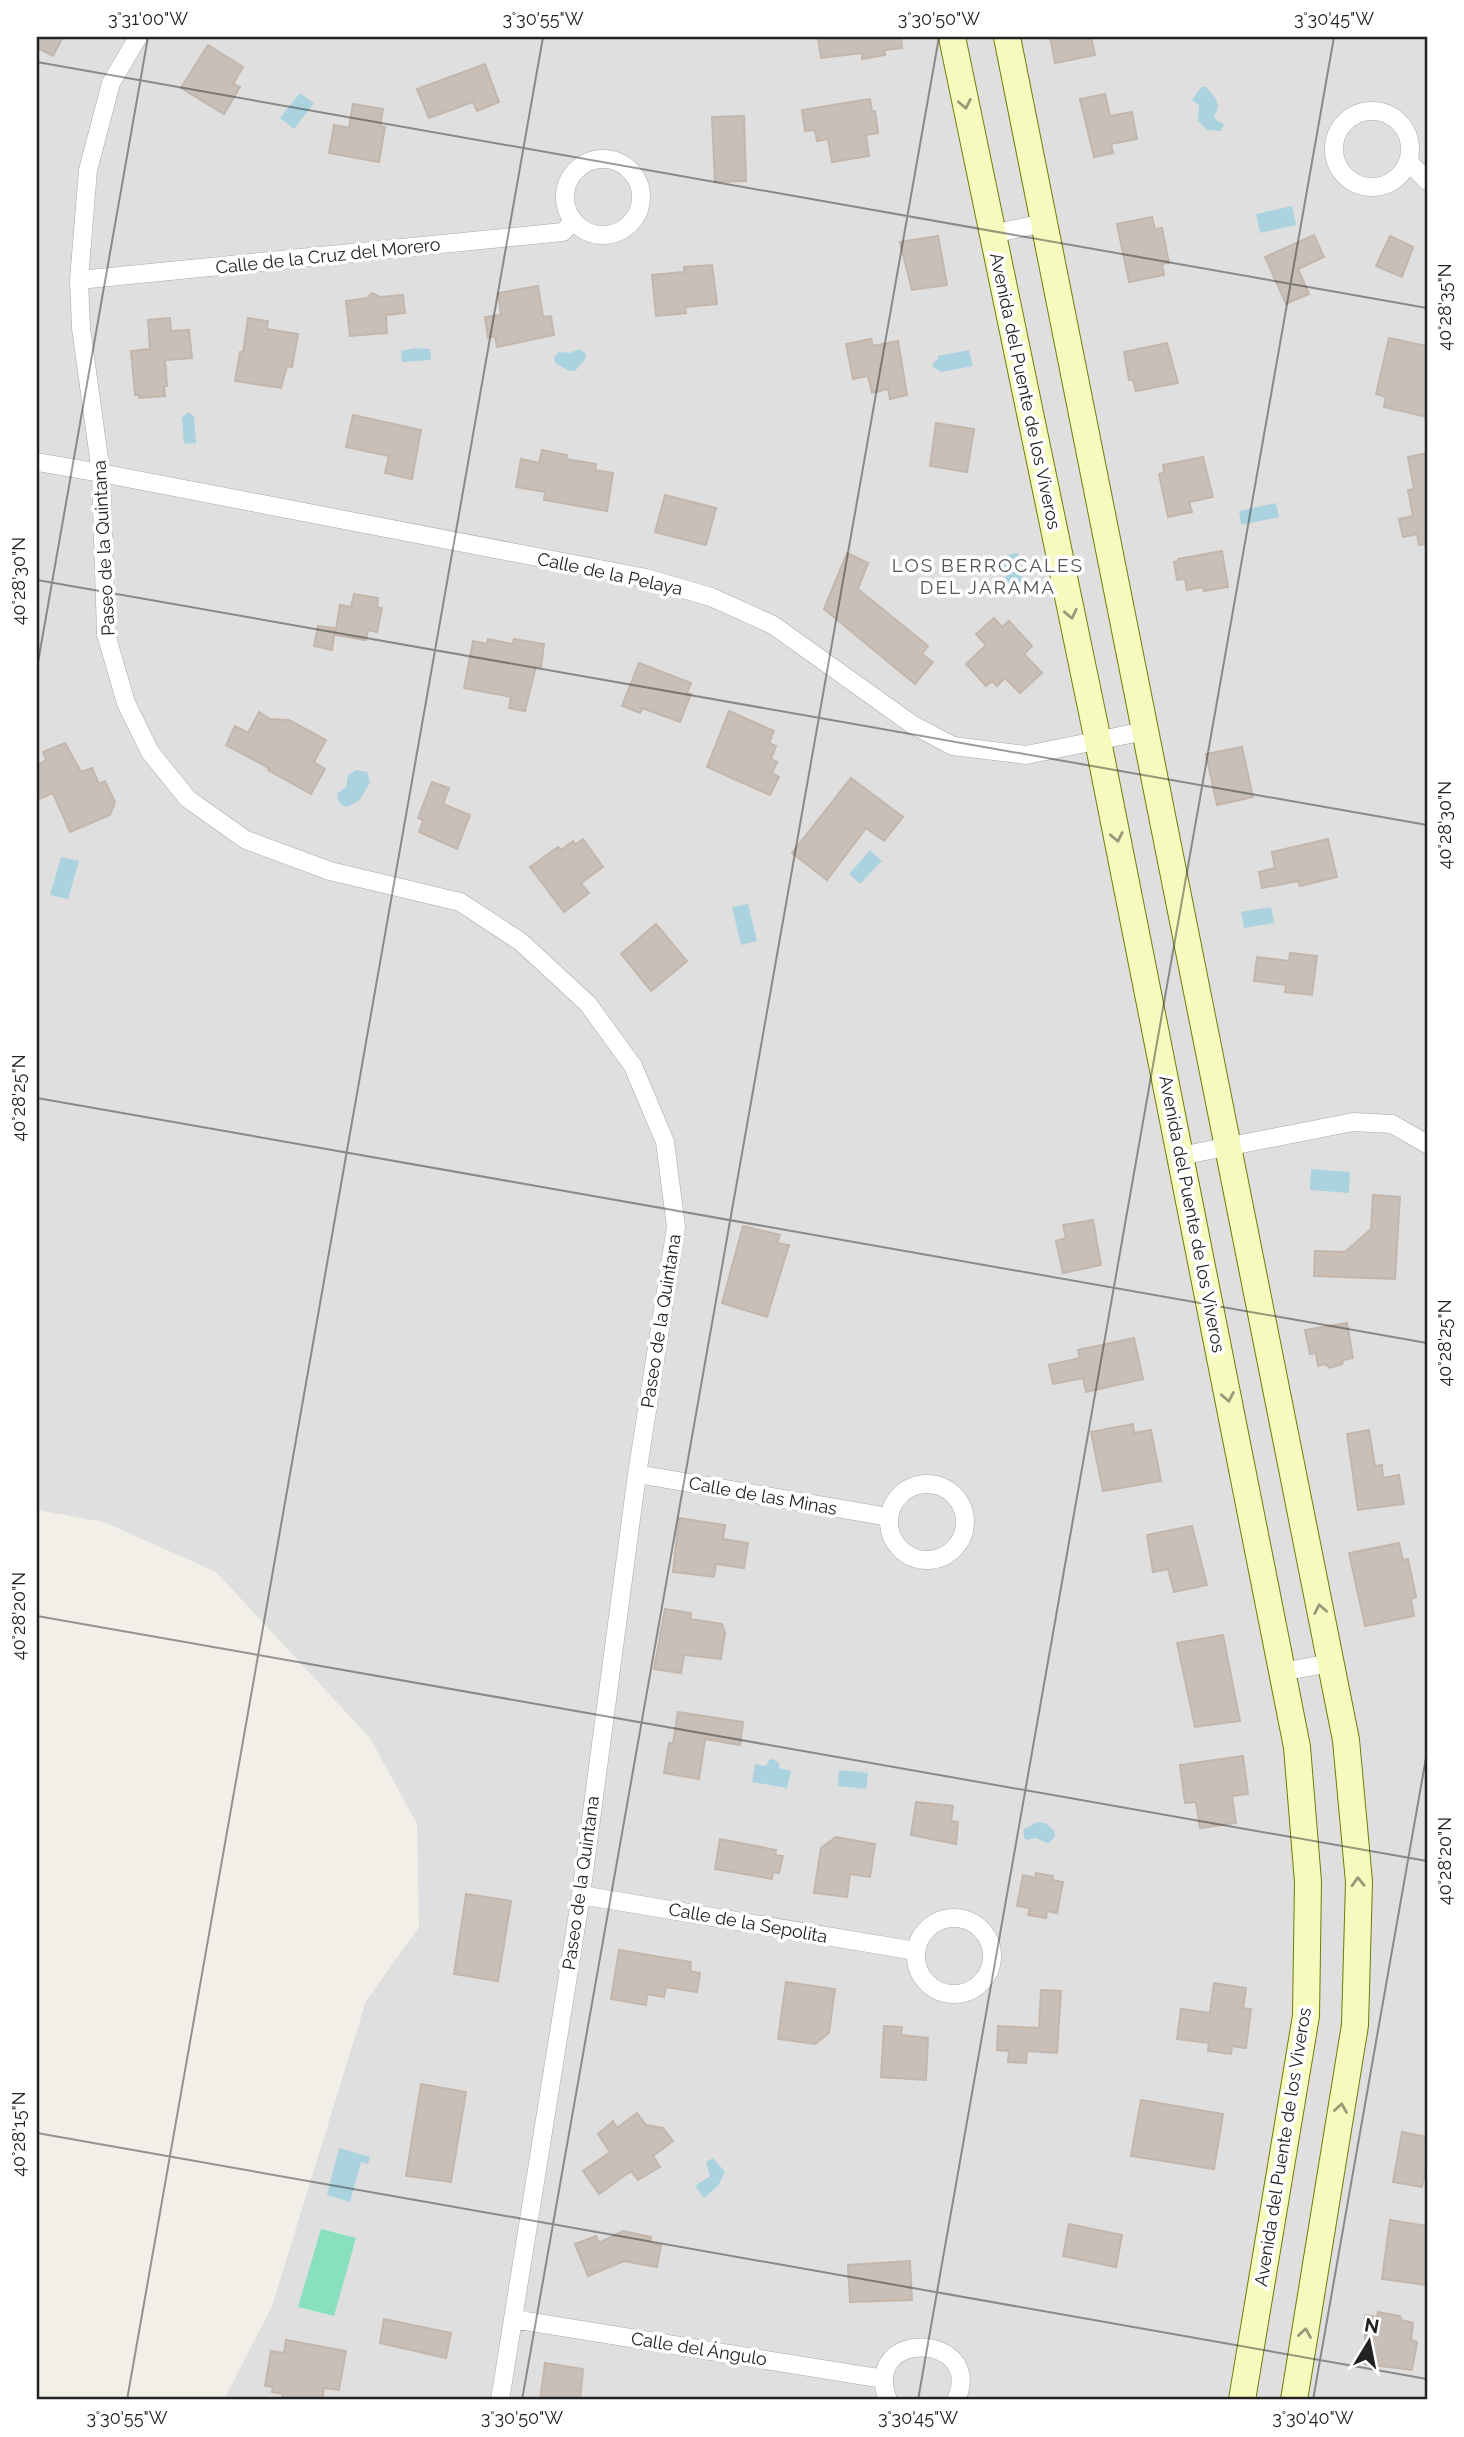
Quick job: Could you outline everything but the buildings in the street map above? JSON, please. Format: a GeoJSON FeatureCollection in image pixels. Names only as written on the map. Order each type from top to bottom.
{"type":"FeatureCollection","features":[{"type":"Feature","properties":{"kind":"street","name":"Paseo de la Quintana"},"geometry":{"type":"LineString","coordinates":[[138,37],[111,83],[88,170],[79,281],[81,328],[101,473],[106,634],[125,703],[150,752],[188,799],[246,840],[330,870],[460,902],[521,942],[588,1004],[633,1066],[665,1142],[676,1227],[637,1474],[581,1895],[500,2400]]}},
{"type":"Feature","properties":{"kind":"street","name":"Avenida del Puente de los Viveros"},"geometry":{"type":"LineString","coordinates":[[952,37],[1098,741],[1297,1747],[1308,1882],[1306,2016],[1245,2400]]}},
{"type":"Feature","properties":{"kind":"street"},"geometry":{"type":"LineString","coordinates":[[1007,37],[1346,1740],[1359,1882],[1355,2025],[1293,2400]]}},
{"type":"Feature","properties":{"kind":"street"},"geometry":{"type":"LineString","coordinates":[[1373,110],[1384,113],[1395,118],[1409,137],[1408,161],[1402,173],[1392,181],[1366,187],[1343,174],[1336,163],[1335,136],[1350,117],[1373,110]]}},
{"type":"Feature","properties":{"kind":"street"},"geometry":{"type":"LineString","coordinates":[[596,159],[609,159],[632,172],[641,194],[640,206],[627,226],[606,235],[593,234],[573,222],[564,197],[566,184],[573,172],[596,159]]}},
{"type":"Feature","properties":{"kind":"street"},"geometry":{"type":"LineString","coordinates":[[1408,161],[1427,181]]}},
{"type":"Feature","properties":{"kind":"street","name":"Calle de la Cruz del Morero"},"geometry":{"type":"LineString","coordinates":[[79,281],[563,232],[573,222]]}},
{"type":"Feature","properties":{"kind":"street"},"geometry":{"type":"LineString","coordinates":[[992,234],[1044,223]]}},
{"type":"Feature","properties":{"kind":"street","name":"Calle de la Pelaya"},"geometry":{"type":"LineString","coordinates":[[37,462],[646,578],[711,597],[773,625],[913,725],[953,746],[1026,755],[1145,731]]}},
{"type":"Feature","properties":{"kind":"street"},"geometry":{"type":"LineString","coordinates":[[1180,1156],[1353,1122],[1392,1124],[1427,1144]]}},
{"type":"Feature","properties":{"kind":"street","name":"Calle de las Minas"},"geometry":{"type":"LineString","coordinates":[[637,1474],[889,1517]]}},
{"type":"Feature","properties":{"kind":"street"},"geometry":{"type":"LineString","coordinates":[[923,1484],[936,1485],[957,1498],[963,1509],[965,1522],[963,1534],[948,1554],[937,1559],[924,1560],[902,1551],[889,1529],[889,1517],[892,1505],[900,1495],[911,1487],[923,1484]]}},
{"type":"Feature","properties":{"kind":"street"},"geometry":{"type":"LineString","coordinates":[[1281,1672],[1331,1663]]}},
{"type":"Feature","properties":{"kind":"street","name":"Calle de la Sepolita"},"geometry":{"type":"LineString","coordinates":[[581,1895],[916,1951]]}},
{"type":"Feature","properties":{"kind":"street"},"geometry":{"type":"LineString","coordinates":[[950,1918],[963,1919],[984,1932],[992,1956],[985,1979],[964,1993],[952,1994],[939,1992],[929,1985],[916,1964],[916,1951],[927,1929],[950,1918]]}},
{"type":"Feature","properties":{"kind":"street","name":"Calle del Ángulo"},"geometry":{"type":"LineString","coordinates":[[513,2319],[884,2379]]}},
{"type":"Feature","properties":{"kind":"street"},"geometry":{"type":"LineString","coordinates":[[888,2400],[884,2392],[888,2367],[895,2357],[906,2349],[918,2346],[931,2347],[952,2360],[958,2371],[960,2384],[956,2400]]}},
{"type":"Feature","properties":{"kind":"shaded area"},"geometry":{"type":"Polygon","coordinates":[[[37,37],[1427,37],[1427,2400],[224,2400],[272,2306],[366,2001],[419,1927],[417,1824],[370,1738],[216,1572],[104,1522],[37,1510],[37,37]]]}},
{"type":"Feature","properties":{"kind":"green space"},"geometry":{"type":"Polygon","coordinates":[[[321,2229],[356,2238],[334,2316],[298,2307],[321,2229]]]}},
{"type":"Feature","properties":{"kind":"water"},"geometry":{"type":"Polygon","coordinates":[[[1201,87],[1206,87],[1218,104],[1214,116],[1224,124],[1221,131],[1207,130],[1198,121],[1199,105],[1192,100],[1201,87]]]}},
{"type":"Feature","properties":{"kind":"water"},"geometry":{"type":"Polygon","coordinates":[[[300,93],[314,103],[294,129],[280,118],[300,93]]]}},
{"type":"Feature","properties":{"kind":"water"},"geometry":{"type":"Polygon","coordinates":[[[1292,206],[1296,225],[1260,233],[1256,214],[1292,206]]]}},
{"type":"Feature","properties":{"kind":"water"},"geometry":{"type":"Polygon","coordinates":[[[430,349],[431,360],[402,362],[401,351],[430,349]]]}},
{"type":"Feature","properties":{"kind":"water"},"geometry":{"type":"Polygon","coordinates":[[[579,349],[585,353],[586,358],[576,370],[569,371],[555,363],[554,357],[559,352],[570,353],[579,349]]]}},
{"type":"Feature","properties":{"kind":"water"},"geometry":{"type":"Polygon","coordinates":[[[969,350],[973,366],[941,372],[933,367],[938,356],[969,350]]]}},
{"type":"Feature","properties":{"kind":"water"},"geometry":{"type":"Polygon","coordinates":[[[188,412],[194,416],[196,443],[184,444],[182,418],[188,412]]]}},
{"type":"Feature","properties":{"kind":"water"},"geometry":{"type":"Polygon","coordinates":[[[1276,503],[1279,517],[1241,525],[1239,511],[1276,503]]]}},
{"type":"Feature","properties":{"kind":"water"},"geometry":{"type":"Polygon","coordinates":[[[1018,553],[1023,582],[1019,583],[1019,588],[1014,588],[1013,585],[1007,586],[1002,556],[1018,553]]]}},
{"type":"Feature","properties":{"kind":"water"},"geometry":{"type":"Polygon","coordinates":[[[356,770],[367,772],[370,782],[360,800],[347,807],[341,805],[337,798],[338,793],[346,787],[348,775],[356,770]]]}},
{"type":"Feature","properties":{"kind":"water"},"geometry":{"type":"Polygon","coordinates":[[[870,850],[882,861],[860,884],[849,874],[870,850]]]}},
{"type":"Feature","properties":{"kind":"water"},"geometry":{"type":"Polygon","coordinates":[[[61,857],[79,861],[68,899],[50,895],[61,857]]]}},
{"type":"Feature","properties":{"kind":"water"},"geometry":{"type":"Polygon","coordinates":[[[748,904],[757,941],[741,945],[732,907],[748,904]]]}},
{"type":"Feature","properties":{"kind":"water"},"geometry":{"type":"Polygon","coordinates":[[[1271,907],[1274,923],[1244,928],[1241,912],[1271,907]]]}},
{"type":"Feature","properties":{"kind":"water"},"geometry":{"type":"Polygon","coordinates":[[[1311,1169],[1350,1172],[1349,1193],[1310,1190],[1311,1169]]]}},
{"type":"Feature","properties":{"kind":"water"},"geometry":{"type":"Polygon","coordinates":[[[773,1759],[779,1763],[779,1768],[791,1771],[787,1788],[752,1782],[755,1764],[766,1766],[769,1760],[773,1759]]]}},
{"type":"Feature","properties":{"kind":"water"},"geometry":{"type":"Polygon","coordinates":[[[839,1770],[868,1773],[866,1789],[838,1786],[839,1770]]]}},
{"type":"Feature","properties":{"kind":"water"},"geometry":{"type":"Polygon","coordinates":[[[1037,1822],[1045,1823],[1054,1830],[1055,1836],[1050,1842],[1024,1838],[1023,1830],[1037,1822]]]}},
{"type":"Feature","properties":{"kind":"water"},"geometry":{"type":"Polygon","coordinates":[[[339,2148],[370,2157],[368,2164],[361,2162],[350,2202],[327,2195],[339,2148]]]}},
{"type":"Feature","properties":{"kind":"water"},"geometry":{"type":"Polygon","coordinates":[[[713,2158],[725,2172],[718,2186],[704,2198],[695,2186],[710,2176],[706,2162],[713,2158]]]}},
{"type":"Feature","properties":{"kind":"district","name":"LOS BERROCALES DEL JARAMA"},"geometry":{"type":"Point","coordinates":[988,576]}}]}
